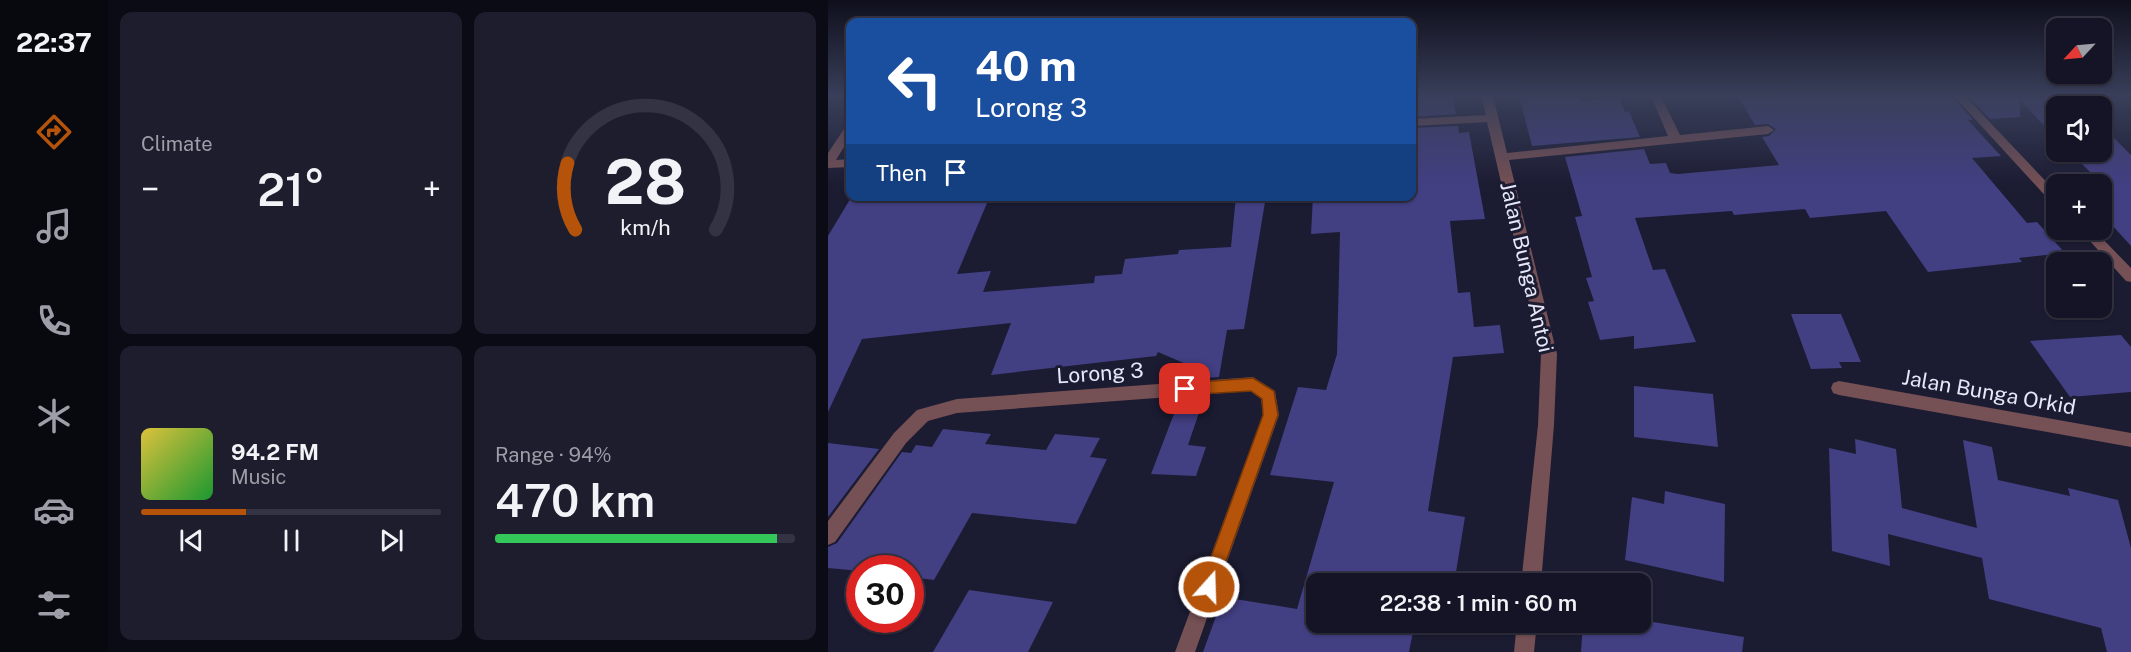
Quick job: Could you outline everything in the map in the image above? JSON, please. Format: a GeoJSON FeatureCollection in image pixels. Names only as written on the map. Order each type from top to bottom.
{"type":"FeatureCollection","features":[{"type":"Feature","properties":{"kind":"street","name":"Jalan Bunga Antoi"},"geometry":{"type":"LineString","coordinates":[[1493,126],[1549,354],[1546,425],[1532,573]]}},
{"type":"Feature","properties":{"kind":"street"},"geometry":{"type":"LineString","coordinates":[[1670,126],[1676,140]]}},
{"type":"Feature","properties":{"kind":"street"},"geometry":{"type":"LineString","coordinates":[[1988,126],[2046,188]]}},
{"type":"Feature","properties":{"kind":"street"},"geometry":{"type":"LineString","coordinates":[[1501,157],[1768,130]]}},
{"type":"Feature","properties":{"kind":"street"},"geometry":{"type":"LineString","coordinates":[[828,163],[846,135]]}},
{"type":"Feature","properties":{"kind":"street"},"geometry":{"type":"LineString","coordinates":[[828,163],[846,163]]}},
{"type":"Feature","properties":{"kind":"street"},"geometry":{"type":"LineString","coordinates":[[2096,240],[2131,277]]}},
{"type":"Feature","properties":{"kind":"street","name":"Lorong 3"},"geometry":{"type":"LineString","coordinates":[[828,536],[900,438],[923,415],[957,406],[1253,384],[1269,396],[1271,415],[1185,652]]}},
{"type":"Feature","properties":{"kind":"street","name":"Jalan Bunga Orkid"},"geometry":{"type":"LineString","coordinates":[[1839,388],[2131,440]]}},
{"type":"Feature","properties":{"kind":"street"},"geometry":{"type":"LineString","coordinates":[[1524,652],[1526,633]]}},
{"type":"Feature","properties":{"kind":"building"},"geometry":{"type":"Polygon","coordinates":[[[1458,126],[1459,133],[1469,132],[1485,219],[1450,221],[1458,293],[1470,292],[1474,327],[1500,325],[1504,353],[1453,357],[1428,511],[1465,517],[1456,573],[1307,573],[1334,482],[1270,475],[1298,387],[1326,390],[1337,354],[1340,232],[1311,234],[1313,201],[1416,201],[1416,128],[1458,126]]]}},
{"type":"Feature","properties":{"kind":"building"},"geometry":{"type":"Polygon","coordinates":[[[1527,126],[1636,126],[1640,137],[1532,146],[1527,126]]]}},
{"type":"Feature","properties":{"kind":"building"},"geometry":{"type":"Polygon","coordinates":[[[1772,126],[1974,126],[2001,156],[1972,158],[2027,223],[2037,222],[2046,232],[2046,240],[2053,240],[2064,252],[2046,252],[2046,255],[2019,258],[2022,262],[1928,272],[1886,211],[1810,218],[1805,209],[1734,215],[1732,211],[1635,218],[1653,270],[1665,269],[1696,342],[1634,349],[1634,336],[1600,340],[1588,302],[1594,301],[1586,278],[1592,277],[1575,217],[1582,216],[1565,157],[1644,149],[1650,164],[1666,163],[1670,173],[1678,174],[1779,165],[1762,137],[1769,136],[1776,129],[1772,126]]]}},
{"type":"Feature","properties":{"kind":"building"},"geometry":{"type":"Polygon","coordinates":[[[2112,136],[2131,155],[2131,246],[2112,225],[2112,174],[2092,174],[2080,162],[2112,162],[2112,136]]]}},
{"type":"Feature","properties":{"kind":"building"},"geometry":{"type":"Polygon","coordinates":[[[849,201],[988,201],[957,274],[991,271],[983,292],[1094,283],[1095,276],[1122,274],[1125,259],[1178,254],[1179,250],[1231,247],[1236,201],[1265,201],[1244,329],[1227,330],[1219,377],[1193,379],[1189,375],[1193,367],[1158,352],[1156,356],[991,375],[1011,323],[862,339],[828,412],[828,236],[849,201]]]}},
{"type":"Feature","properties":{"kind":"building"},"geometry":{"type":"Polygon","coordinates":[[[1791,314],[1841,314],[1861,362],[1839,362],[1842,368],[1811,369],[1791,314]]]}},
{"type":"Feature","properties":{"kind":"building"},"geometry":{"type":"Polygon","coordinates":[[[2121,335],[2131,347],[2131,392],[2070,397],[2030,341],[2121,335]]]}},
{"type":"Feature","properties":{"kind":"building"},"geometry":{"type":"Polygon","coordinates":[[[1634,386],[1713,394],[1718,447],[1634,437],[1634,386]]]}},
{"type":"Feature","properties":{"kind":"building"},"geometry":{"type":"Polygon","coordinates":[[[1180,398],[1204,398],[1188,445],[1206,447],[1196,476],[1151,474],[1180,398]]]}},
{"type":"Feature","properties":{"kind":"building"},"geometry":{"type":"Polygon","coordinates":[[[943,429],[991,434],[985,444],[1046,450],[1055,434],[1100,438],[1090,457],[1107,459],[1076,524],[972,513],[934,580],[924,579],[924,555],[846,555],[846,570],[828,568],[828,547],[837,543],[902,452],[911,453],[916,445],[932,447],[943,429]]]}},
{"type":"Feature","properties":{"kind":"building"},"geometry":{"type":"Polygon","coordinates":[[[1855,439],[1896,449],[1902,508],[1977,528],[1963,440],[1992,447],[1998,480],[2070,496],[2068,488],[2118,500],[2131,548],[2131,652],[2107,652],[2101,628],[1989,599],[1982,558],[1888,534],[1890,566],[1832,551],[1829,448],[1856,454],[1855,439]]]}},
{"type":"Feature","properties":{"kind":"building"},"geometry":{"type":"Polygon","coordinates":[[[828,443],[879,449],[828,517],[828,443]]]}},
{"type":"Feature","properties":{"kind":"building"},"geometry":{"type":"Polygon","coordinates":[[[1665,491],[1725,504],[1724,582],[1625,560],[1632,497],[1664,504],[1665,491]]]}},
{"type":"Feature","properties":{"kind":"building"},"geometry":{"type":"Polygon","coordinates":[[[1306,578],[1306,633],[1413,633],[1409,652],[1203,652],[1223,597],[1297,609],[1306,578]]]}},
{"type":"Feature","properties":{"kind":"building"},"geometry":{"type":"Polygon","coordinates":[[[969,590],[1053,602],[1028,652],[933,652],[969,590]]]}},
{"type":"Feature","properties":{"kind":"building"},"geometry":{"type":"Polygon","coordinates":[[[1651,622],[1744,637],[1742,652],[1581,652],[1582,633],[1651,633],[1651,622]]]}},
{"type":"Feature","properties":{"kind":"route"},"geometry":{"type":"LineString","coordinates":[[1185,389],[1253,384],[1269,396],[1271,415],[1209,587]]}}]}
